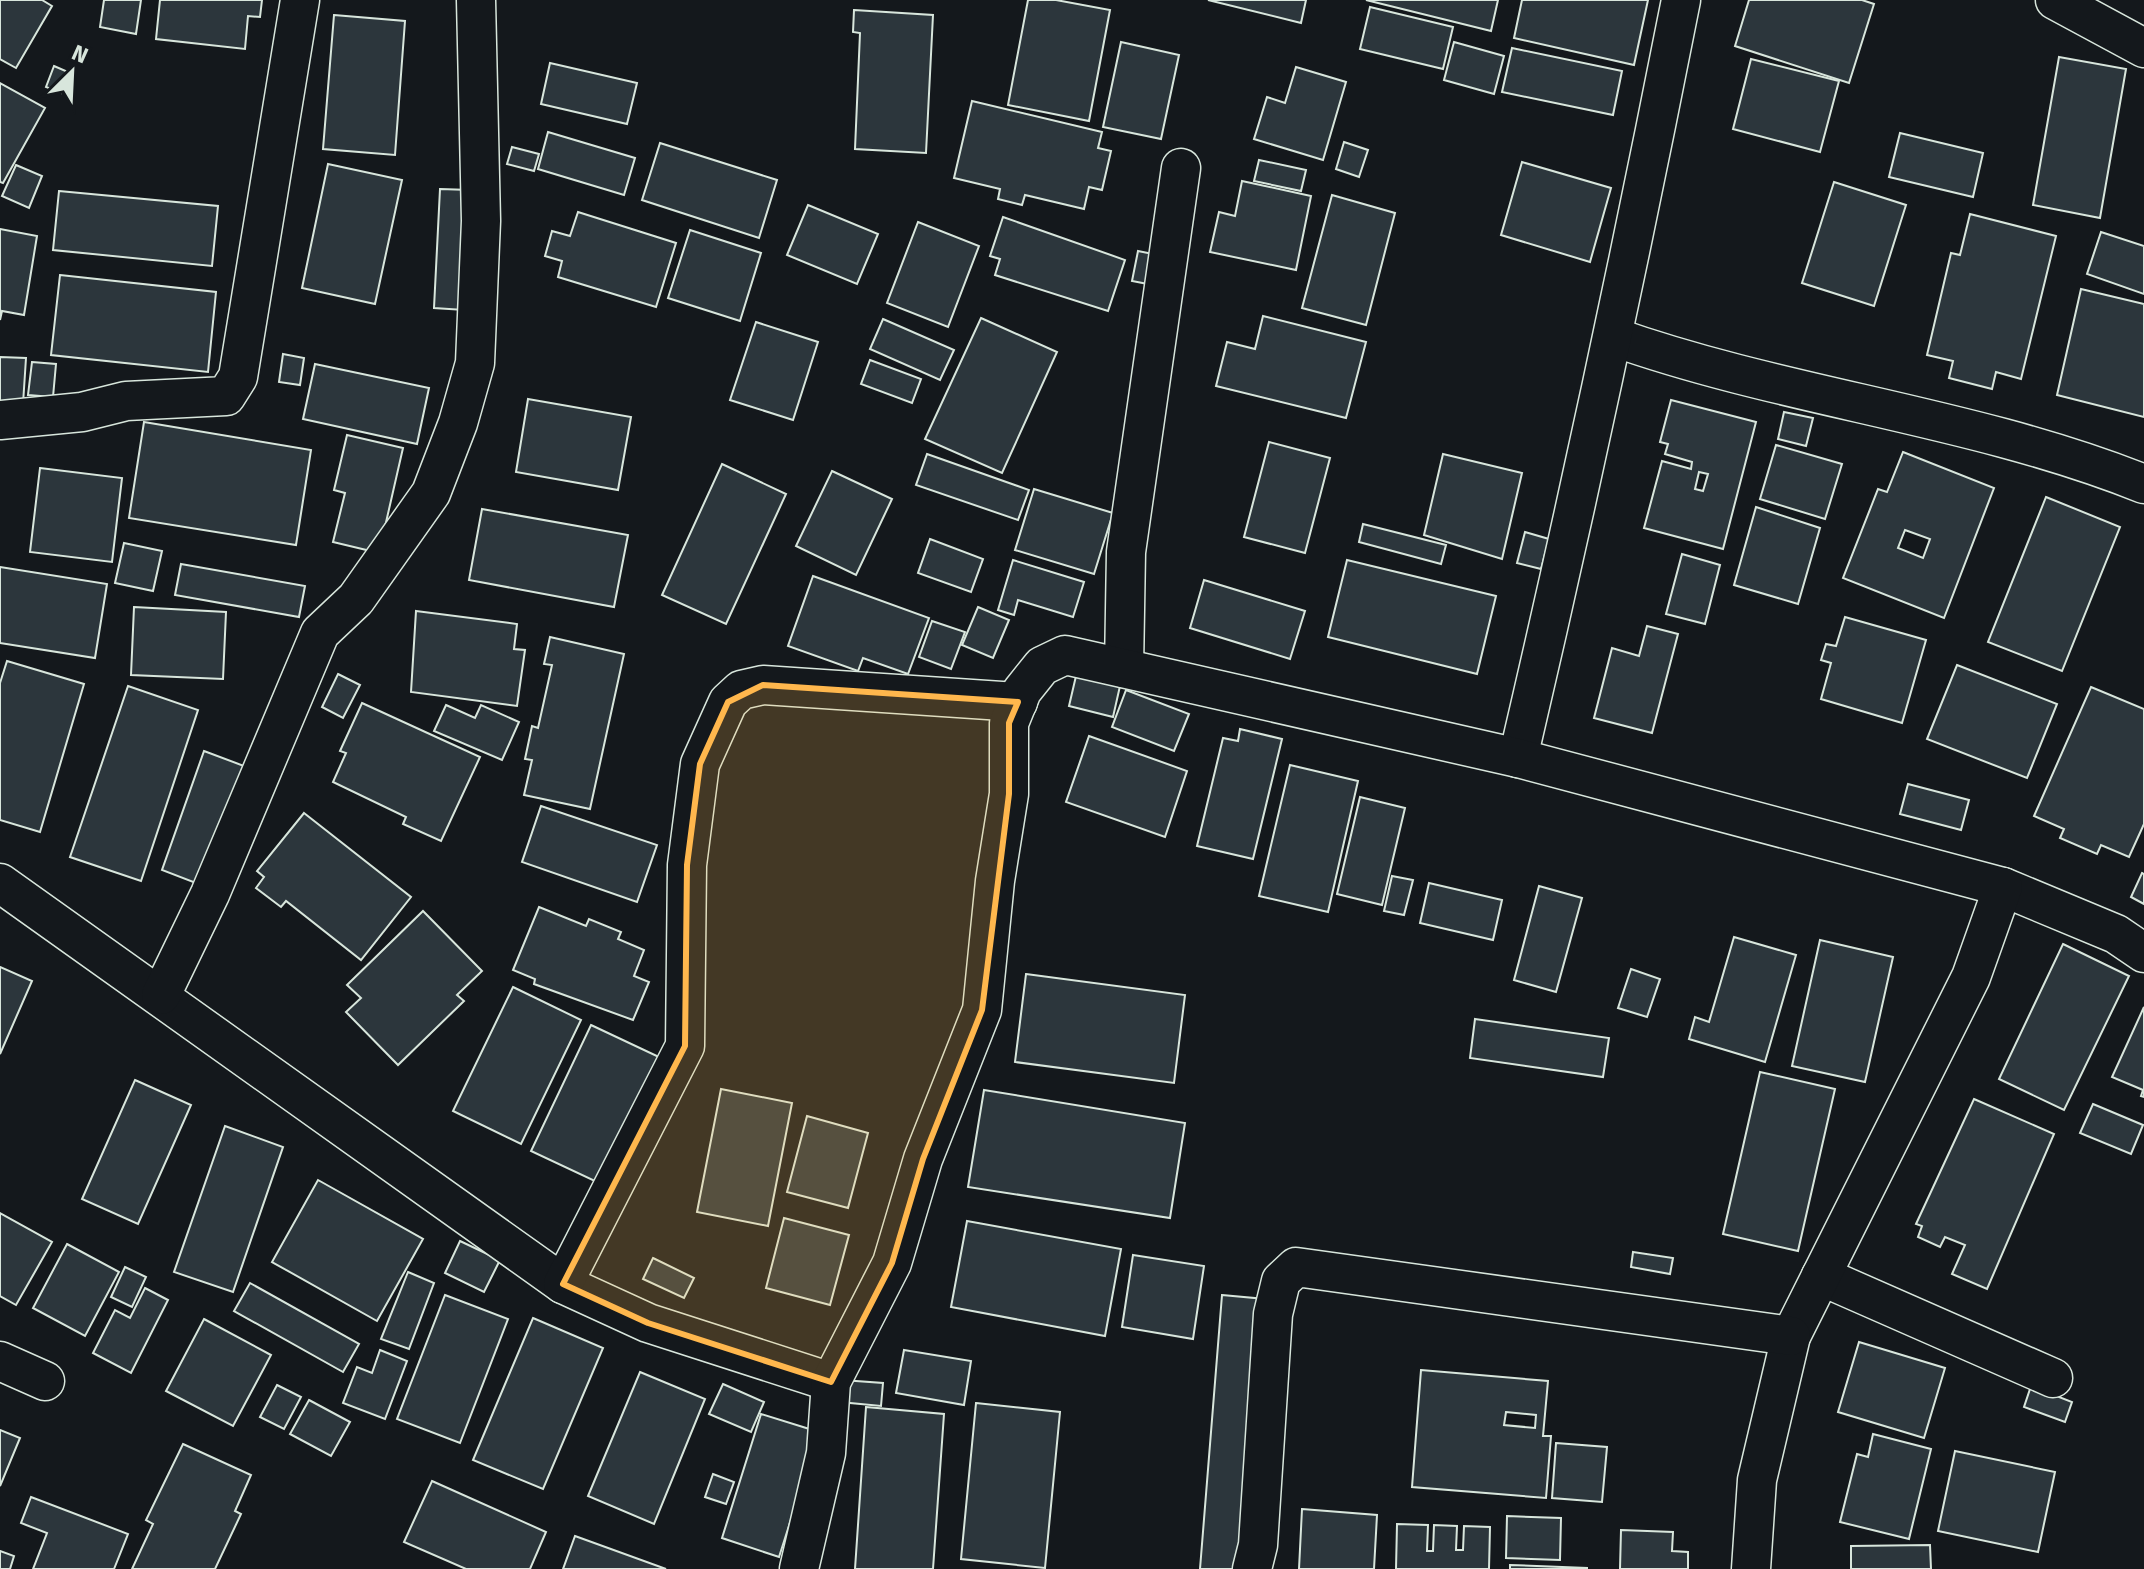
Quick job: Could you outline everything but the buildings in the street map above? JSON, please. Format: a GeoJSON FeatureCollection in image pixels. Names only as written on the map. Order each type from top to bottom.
{"type":"FeatureCollection","features":[{"type":"Feature","properties":{"kind":"street"},"geometry":{"type":"LineString","coordinates":[[0,420],[82,412],[126,401],[226,396],[238,377],[300,0]]}},
{"type":"Feature","properties":{"kind":"street"},"geometry":{"type":"LineString","coordinates":[[161,995],[210,894],[320,633],[356,599],[431,493],[458,423],[475,363],[481,221],[476,0]]}},
{"type":"Feature","properties":{"kind":"street"},"geometry":{"type":"LineString","coordinates":[[1518,758],[1583,483],[1593,415],[1614,337],[1681,0]]}},
{"type":"Feature","properties":{"kind":"street"},"geometry":{"type":"LineString","coordinates":[[2055,0],[2144,48]]}},
{"type":"Feature","properties":{"kind":"street"},"geometry":{"type":"LineString","coordinates":[[1124,668],[1126,552],[1181,168]]}},
{"type":"Feature","properties":{"kind":"street"},"geometry":{"type":"LineString","coordinates":[[1614,337],[1690,363],[2065,455],[2144,484]]}},
{"type":"Feature","properties":{"kind":"street"},"geometry":{"type":"LineString","coordinates":[[799,1569],[826,1453],[831,1382],[892,1263],[923,1159],[982,1010],[995,881],[1009,794],[1009,723],[1018,702],[1042,666],[1065,655],[1518,758],[2003,887],[2116,934],[2144,953]]}},
{"type":"Feature","properties":{"kind":"street"},"geometry":{"type":"LineString","coordinates":[[563,1284],[685,1046],[687,865],[700,764],[728,702],[741,690],[763,685],[1018,702]]}},
{"type":"Feature","properties":{"kind":"street"},"geometry":{"type":"LineString","coordinates":[[0,883],[563,1284],[648,1323],[831,1382]]}},
{"type":"Feature","properties":{"kind":"street"},"geometry":{"type":"LineString","coordinates":[[1751,1569],[1757,1480],[1791,1336],[1971,977],[2003,887]]}},
{"type":"Feature","properties":{"kind":"street"},"geometry":{"type":"LineString","coordinates":[[1252,1569],[1258,1545],[1273,1314],[1281,1281],[1296,1267],[1791,1336]]}},
{"type":"Feature","properties":{"kind":"street"},"geometry":{"type":"LineString","coordinates":[[1821,1276],[2053,1378]]}},
{"type":"Feature","properties":{"kind":"street"},"geometry":{"type":"LineString","coordinates":[[0,1361],[45,1381]]}},
{"type":"Feature","properties":{"kind":"highlighted area"},"geometry":{"type":"Polygon","coordinates":[[[763,685],[1018,702],[1009,723],[1009,794],[982,1010],[923,1159],[892,1263],[831,1382],[648,1323],[563,1284],[685,1046],[687,865],[700,764],[728,702],[763,685]]]}}]}
